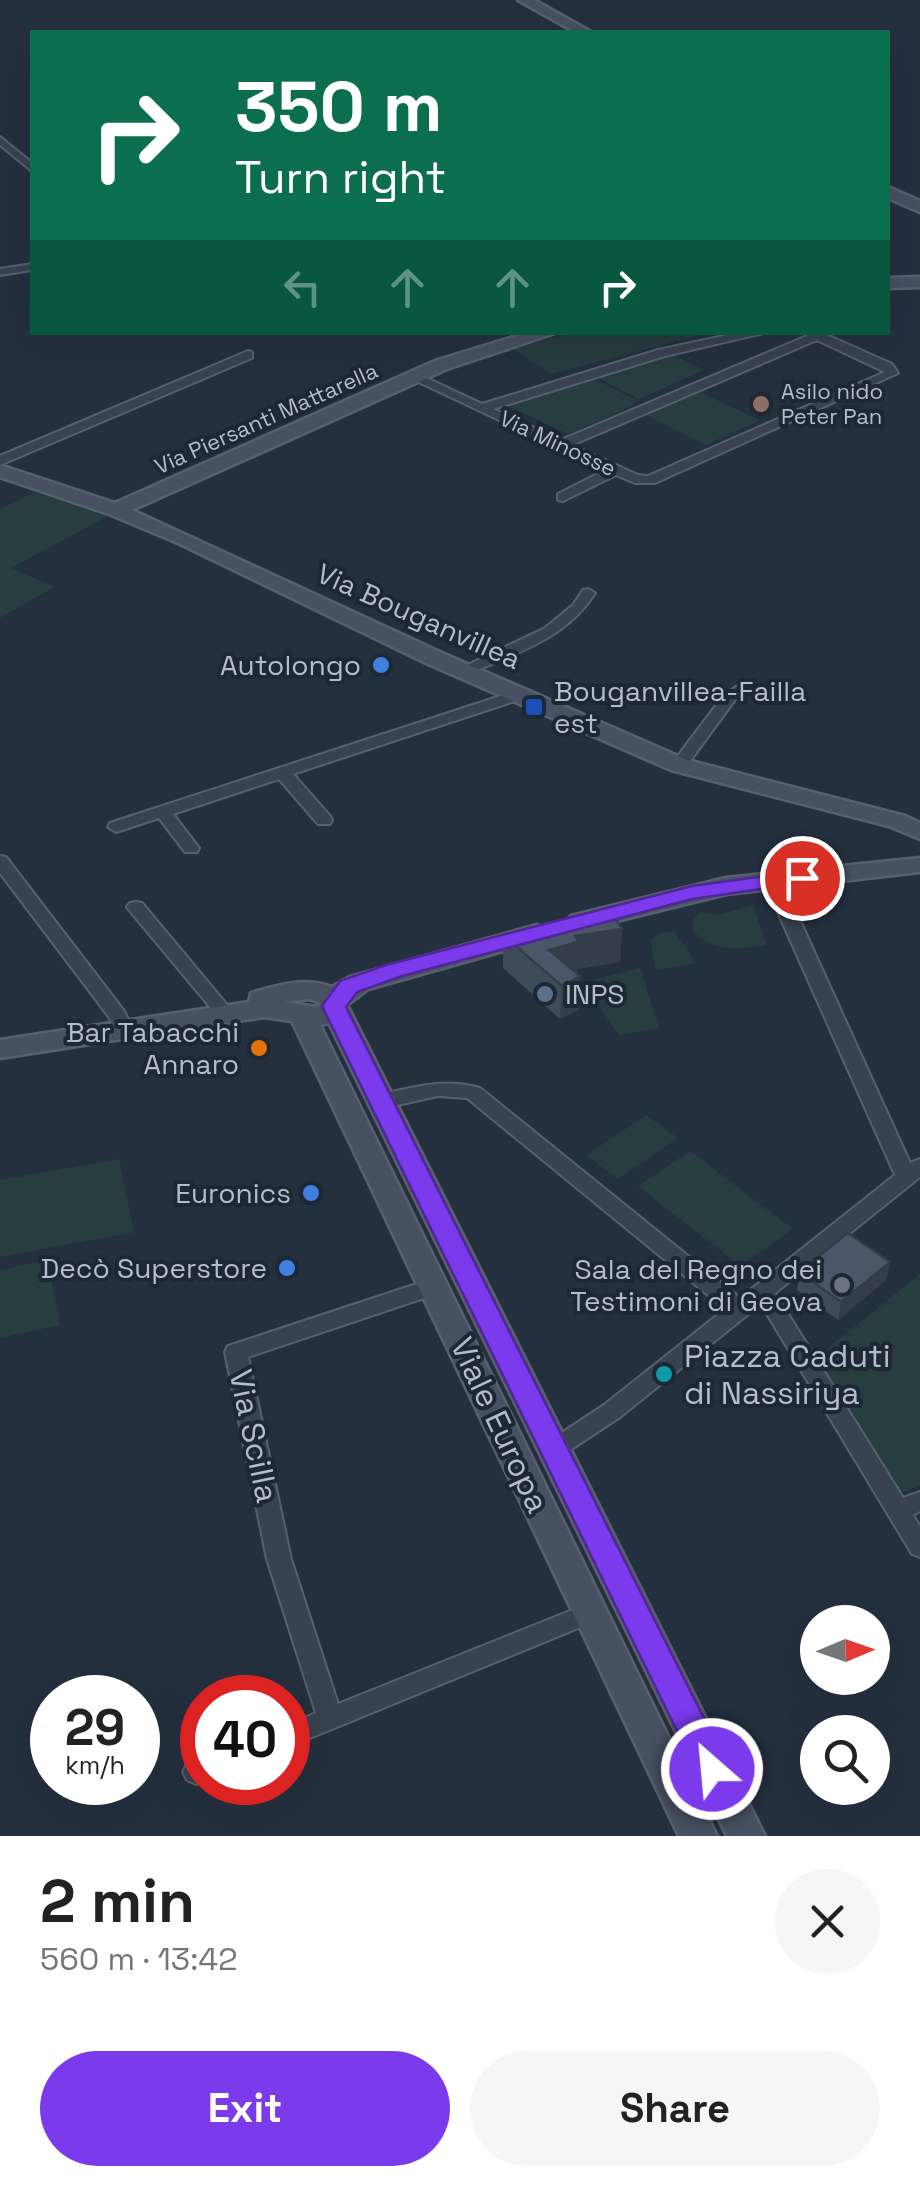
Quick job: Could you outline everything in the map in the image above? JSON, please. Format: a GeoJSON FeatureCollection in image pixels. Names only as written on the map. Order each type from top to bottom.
{"type":"FeatureCollection","features":[{"type":"Feature","properties":{"kind":"street"},"geometry":{"type":"LineString","coordinates":[[524,0],[580,30]]}},
{"type":"Feature","properties":{"kind":"street"},"geometry":{"type":"LineString","coordinates":[[0,140],[30,166]]}},
{"type":"Feature","properties":{"kind":"street"},"geometry":{"type":"LineString","coordinates":[[890,193],[920,208]]}},
{"type":"Feature","properties":{"kind":"street"},"geometry":{"type":"LineString","coordinates":[[0,272],[30,267]]}},
{"type":"Feature","properties":{"kind":"street"},"geometry":{"type":"LineString","coordinates":[[890,283],[920,282]]}},
{"type":"Feature","properties":{"kind":"street","name":"Via Piersanti Mattarella"},"geometry":{"type":"LineString","coordinates":[[116,510],[414,376],[541,335]]}},
{"type":"Feature","properties":{"kind":"street"},"geometry":{"type":"LineString","coordinates":[[481,408],[662,353],[748,335]]}},
{"type":"Feature","properties":{"kind":"street"},"geometry":{"type":"LineString","coordinates":[[560,445],[811,335]]}},
{"type":"Feature","properties":{"kind":"street","name":"Via Minosse"},"geometry":{"type":"LineString","coordinates":[[414,376],[641,480],[658,478],[893,371],[815,335]]}},
{"type":"Feature","properties":{"kind":"street"},"geometry":{"type":"LineString","coordinates":[[0,461],[248,354]]}},
{"type":"Feature","properties":{"kind":"street"},"geometry":{"type":"LineString","coordinates":[[563,497],[616,470]]}},
{"type":"Feature","properties":{"kind":"street","name":"Via Bouganvillea"},"geometry":{"type":"LineString","coordinates":[[0,471],[116,510],[186,539],[463,671],[680,764],[818,800]]}},
{"type":"Feature","properties":{"kind":"street"},"geometry":{"type":"LineString","coordinates":[[463,671],[562,623],[582,606],[588,593]]}},
{"type":"Feature","properties":{"kind":"street"},"geometry":{"type":"LineString","coordinates":[[680,764],[729,698],[745,686]]}},
{"type":"Feature","properties":{"kind":"street"},"geometry":{"type":"LineString","coordinates":[[116,827],[519,695]]}},
{"type":"Feature","properties":{"kind":"street"},"geometry":{"type":"LineString","coordinates":[[281,771],[324,820]]}},
{"type":"Feature","properties":{"kind":"street"},"geometry":{"type":"LineString","coordinates":[[818,800],[920,816]]}},
{"type":"Feature","properties":{"kind":"street"},"geometry":{"type":"LineString","coordinates":[[818,800],[896,821],[920,832]]}},
{"type":"Feature","properties":{"kind":"street"},"geometry":{"type":"LineString","coordinates":[[163,812],[192,848]]}},
{"type":"Feature","properties":{"kind":"street"},"geometry":{"type":"LineString","coordinates":[[860,870],[920,856]]}},
{"type":"Feature","properties":{"kind":"street"},"geometry":{"type":"LineString","coordinates":[[0,860],[118,1014],[125,1032]]}},
{"type":"Feature","properties":{"kind":"street"},"geometry":{"type":"LineString","coordinates":[[0,1048],[125,1032],[215,1013],[316,1003],[394,971],[692,892],[920,866]]}},
{"type":"Feature","properties":{"kind":"street"},"geometry":{"type":"LineString","coordinates":[[552,1450],[612,1411],[913,1172],[773,881]]}},
{"type":"Feature","properties":{"kind":"street"},"geometry":{"type":"LineString","coordinates":[[136,907],[215,1013]]}},
{"type":"Feature","properties":{"kind":"street","name":"Viale Europa"},"geometry":{"type":"LineString","coordinates":[[316,1003],[379,1102],[746,1836]]}},
{"type":"Feature","properties":{"kind":"street","name":"Viale Europa"},"geometry":{"type":"LineString","coordinates":[[316,1003],[435,1286],[698,1836]]}},
{"type":"Feature","properties":{"kind":"street"},"geometry":{"type":"LineString","coordinates":[[379,1102],[438,1088],[456,1087],[473,1093],[738,1308]]}},
{"type":"Feature","properties":{"kind":"street","name":"Via Scilla"},"geometry":{"type":"LineString","coordinates":[[330,1719],[279,1559],[236,1352],[435,1286]]}},
{"type":"Feature","properties":{"kind":"street"},"geometry":{"type":"LineString","coordinates":[[762,1289],[920,1547]]}},
{"type":"Feature","properties":{"kind":"street"},"geometry":{"type":"LineString","coordinates":[[898,1512],[920,1500]]}},
{"type":"Feature","properties":{"kind":"street"},"geometry":{"type":"LineString","coordinates":[[310,1727],[590,1614]]}},
{"type":"Feature","properties":{"kind":"green space"},"geometry":{"type":"Polygon","coordinates":[[[564,335],[701,335],[551,374],[512,349],[564,335]]]}},
{"type":"Feature","properties":{"kind":"green space"},"geometry":{"type":"Polygon","coordinates":[[[675,356],[705,370],[639,399],[596,377],[675,356]]]}},
{"type":"Feature","properties":{"kind":"green space"},"geometry":{"type":"Polygon","coordinates":[[[593,378],[636,400],[632,406],[568,434],[506,405],[593,378]]]}},
{"type":"Feature","properties":{"kind":"green space"},"geometry":{"type":"Polygon","coordinates":[[[700,392],[761,420],[706,445],[646,415],[700,392]]]}},
{"type":"Feature","properties":{"kind":"green space"},"geometry":{"type":"Polygon","coordinates":[[[35,492],[108,516],[11,568],[54,587],[0,618],[0,509],[35,492]]]}},
{"type":"Feature","properties":{"kind":"green space"},"geometry":{"type":"Polygon","coordinates":[[[753,905],[767,945],[718,947],[693,931],[692,920],[700,913],[718,915],[753,905]]]}},
{"type":"Feature","properties":{"kind":"green space"},"geometry":{"type":"Polygon","coordinates":[[[674,931],[696,963],[656,970],[651,939],[659,933],[674,931]]]}},
{"type":"Feature","properties":{"kind":"green space"},"geometry":{"type":"Polygon","coordinates":[[[640,968],[659,1028],[619,1035],[582,983],[640,968]]]}},
{"type":"Feature","properties":{"kind":"green space"},"geometry":{"type":"Polygon","coordinates":[[[646,1115],[678,1138],[618,1179],[586,1155],[646,1115]]]}},
{"type":"Feature","properties":{"kind":"green space"},"geometry":{"type":"Polygon","coordinates":[[[690,1151],[793,1229],[740,1266],[638,1186],[690,1151]]]}},
{"type":"Feature","properties":{"kind":"green space"},"geometry":{"type":"Polygon","coordinates":[[[119,1159],[134,1232],[0,1257],[0,1180],[119,1159]]]}},
{"type":"Feature","properties":{"kind":"green space"},"geometry":{"type":"Polygon","coordinates":[[[48,1260],[60,1325],[0,1338],[0,1270],[48,1260]]]}},
{"type":"Feature","properties":{"kind":"green space"},"geometry":{"type":"Polygon","coordinates":[[[920,1274],[920,1485],[901,1494],[817,1357],[920,1274]]]}},
{"type":"Feature","properties":{"kind":"building"},"geometry":{"type":"Polygon","coordinates":[[[609,908],[622,929],[575,936],[578,942],[549,950],[580,976],[562,986],[503,935],[609,908]]]}},
{"type":"Feature","properties":{"kind":"building"},"geometry":{"type":"Polygon","coordinates":[[[848,1233],[890,1262],[841,1302],[799,1272],[848,1233]]]}},
{"type":"Feature","properties":{"kind":"place","name":"Asilo nido Peter Pan"},"geometry":{"type":"Point","coordinates":[761,404]}},
{"type":"Feature","properties":{"kind":"place","name":"Autolongo"},"geometry":{"type":"Point","coordinates":[381,665]}},
{"type":"Feature","properties":{"kind":"place","name":"Bouganvillea-Failla est"},"geometry":{"type":"Point","coordinates":[534,707]}},
{"type":"Feature","properties":{"kind":"place","name":"INPS"},"geometry":{"type":"Point","coordinates":[545,994]}},
{"type":"Feature","properties":{"kind":"place","name":"Bar Tabacchi Annaro"},"geometry":{"type":"Point","coordinates":[259,1048]}},
{"type":"Feature","properties":{"kind":"place","name":"Euronics"},"geometry":{"type":"Point","coordinates":[311,1193]}},
{"type":"Feature","properties":{"kind":"place","name":"Decò Superstore"},"geometry":{"type":"Point","coordinates":[287,1268]}},
{"type":"Feature","properties":{"kind":"place","name":"Sala del Regno dei Testimoni di Geova"},"geometry":{"type":"Point","coordinates":[842,1285]}},
{"type":"Feature","properties":{"kind":"place","name":"Piazza Caduti di Nassiriya"},"geometry":{"type":"Point","coordinates":[664,1374]}},
{"type":"Feature","properties":{"kind":"route"},"geometry":{"type":"LineString","coordinates":[[712,1769],[334,1006],[349,987],[394,971],[692,892],[802,878]]}}]}
